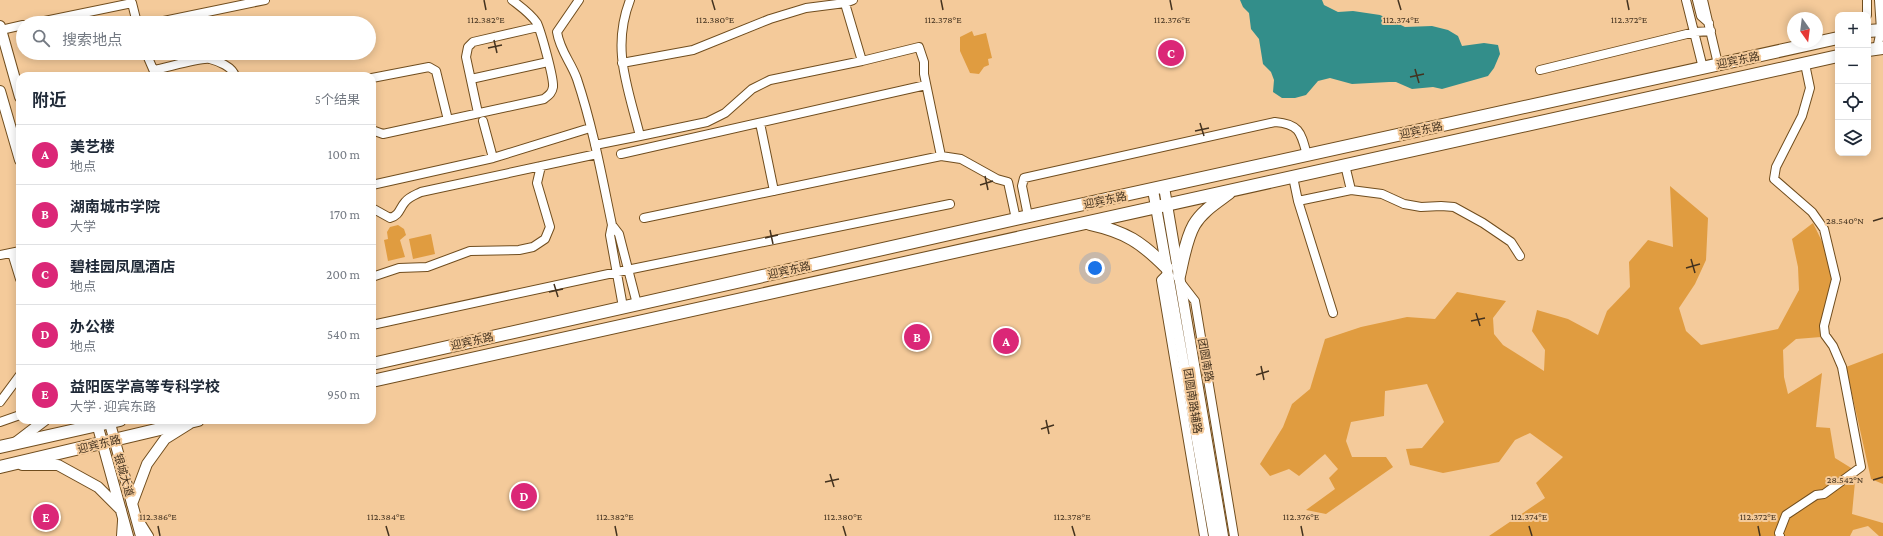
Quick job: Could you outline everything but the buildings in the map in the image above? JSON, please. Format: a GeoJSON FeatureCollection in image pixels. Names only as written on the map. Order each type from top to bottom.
{"type":"FeatureCollection","features":[{"type":"Feature","properties":{"kind":"highway"},"geometry":{"type":"LineString","coordinates":[[1871,32],[1882,30]]}},
{"type":"Feature","properties":{"kind":"highway","name":"迎宾东路"},"geometry":{"type":"LineString","coordinates":[[376,363],[1028,216],[1158,189],[1835,39]]}},
{"type":"Feature","properties":{"kind":"highway","name":"迎宾东路"},"geometry":{"type":"LineString","coordinates":[[376,380],[1835,57]]}},
{"type":"Feature","properties":{"kind":"highway"},"geometry":{"type":"LineString","coordinates":[[1085,223],[1113,229],[1135,239],[1174,275],[1194,224],[1212,206],[1234,190]]}},
{"type":"Feature","properties":{"kind":"highway","name":"迎宾东路"},"geometry":{"type":"LineString","coordinates":[[0,447],[89,424]]}},
{"type":"Feature","properties":{"kind":"highway","name":"迎宾东路"},"geometry":{"type":"LineString","coordinates":[[4,466],[179,424]]}},
{"type":"Feature","properties":{"kind":"main road"},"geometry":{"type":"LineString","coordinates":[[0,28],[16,83]]}},
{"type":"Feature","properties":{"kind":"main road"},"geometry":{"type":"LineString","coordinates":[[0,91],[16,146]]}},
{"type":"Feature","properties":{"kind":"main road","name":"团圆南路"},"geometry":{"type":"LineString","coordinates":[[1158,189],[1223,536]]}},
{"type":"Feature","properties":{"kind":"main road","name":"团圆南路"},"geometry":{"type":"LineString","coordinates":[[1162,206],[1214,536]]}},
{"type":"Feature","properties":{"kind":"main road"},"geometry":{"type":"LineString","coordinates":[[14,444],[40,424]]}},
{"type":"Feature","properties":{"kind":"main road","name":"银城大道"},"geometry":{"type":"LineString","coordinates":[[97,424],[108,442],[132,504],[141,536]]}},
{"type":"Feature","properties":{"kind":"main road","name":"银城大道"},"geometry":{"type":"LineString","coordinates":[[112,424],[108,442],[128,536]]}},
{"type":"Feature","properties":{"kind":"main road"},"geometry":{"type":"LineString","coordinates":[[132,504],[147,464],[165,439],[189,424]]}},
{"type":"Feature","properties":{"kind":"main road"},"geometry":{"type":"LineString","coordinates":[[4,466],[58,464],[98,487],[122,512]]}},
{"type":"Feature","properties":{"kind":"street"},"geometry":{"type":"LineString","coordinates":[[188,16],[265,0]]}},
{"type":"Feature","properties":{"kind":"street"},"geometry":{"type":"LineString","coordinates":[[376,131],[383,134],[544,99],[551,93],[553,85],[544,40],[530,14],[512,0]]}},
{"type":"Feature","properties":{"kind":"street"},"geometry":{"type":"LineString","coordinates":[[579,0],[557,32],[559,46],[577,78],[595,145],[612,225],[610,235],[623,307]]}},
{"type":"Feature","properties":{"kind":"street"},"geometry":{"type":"LineString","coordinates":[[630,0],[623,19],[620,45],[622,63],[640,136]]}},
{"type":"Feature","properties":{"kind":"street"},"geometry":{"type":"LineString","coordinates":[[622,63],[693,50],[770,19],[806,8],[853,0]]}},
{"type":"Feature","properties":{"kind":"street"},"geometry":{"type":"LineString","coordinates":[[1686,0],[1703,68]]}},
{"type":"Feature","properties":{"kind":"street"},"geometry":{"type":"LineString","coordinates":[[1690,0],[1695,21],[1695,32]]}},
{"type":"Feature","properties":{"kind":"street"},"geometry":{"type":"LineString","coordinates":[[1697,0],[1701,16],[1710,27]]}},
{"type":"Feature","properties":{"kind":"street"},"geometry":{"type":"LineString","coordinates":[[1703,0],[1718,64]]}},
{"type":"Feature","properties":{"kind":"street"},"geometry":{"type":"LineString","coordinates":[[1867,0],[1867,12]]}},
{"type":"Feature","properties":{"kind":"street"},"geometry":{"type":"LineString","coordinates":[[1876,49],[1882,30],[1879,0]]}},
{"type":"Feature","properties":{"kind":"street"},"geometry":{"type":"LineString","coordinates":[[845,2],[862,61]]}},
{"type":"Feature","properties":{"kind":"street"},"geometry":{"type":"LineString","coordinates":[[69,16],[132,3],[135,16]]}},
{"type":"Feature","properties":{"kind":"street"},"geometry":{"type":"LineString","coordinates":[[0,28],[16,26]]}},
{"type":"Feature","properties":{"kind":"street"},"geometry":{"type":"LineString","coordinates":[[478,113],[466,57],[468,48],[473,42],[538,27]]}},
{"type":"Feature","properties":{"kind":"street"},"geometry":{"type":"LineString","coordinates":[[1540,70],[1710,27]]}},
{"type":"Feature","properties":{"kind":"street"},"geometry":{"type":"LineString","coordinates":[[1871,38],[1876,49]]}},
{"type":"Feature","properties":{"kind":"street"},"geometry":{"type":"LineString","coordinates":[[595,145],[707,122],[725,113],[752,89],[770,80],[862,61],[919,47],[924,62],[926,85],[941,156]]}},
{"type":"Feature","properties":{"kind":"street"},"geometry":{"type":"LineString","coordinates":[[148,60],[154,72]]}},
{"type":"Feature","properties":{"kind":"street"},"geometry":{"type":"LineString","coordinates":[[159,72],[205,60]]}},
{"type":"Feature","properties":{"kind":"street"},"geometry":{"type":"LineString","coordinates":[[212,60],[225,65],[233,72]]}},
{"type":"Feature","properties":{"kind":"street"},"geometry":{"type":"LineString","coordinates":[[471,79],[548,62]]}},
{"type":"Feature","properties":{"kind":"street"},"geometry":{"type":"LineString","coordinates":[[1780,536],[1779,533],[1786,514],[1816,495],[1824,494],[1861,466],[1842,367],[1833,346],[1825,335],[1824,326],[1836,279],[1824,229],[1812,212],[1774,179],[1776,167],[1802,116],[1810,88],[1805,64]]}},
{"type":"Feature","properties":{"kind":"street"},"geometry":{"type":"LineString","coordinates":[[376,77],[429,67],[436,71],[448,120]]}},
{"type":"Feature","properties":{"kind":"street"},"geometry":{"type":"LineString","coordinates":[[621,154],[926,85]]}},
{"type":"Feature","properties":{"kind":"street"},"geometry":{"type":"LineString","coordinates":[[483,121],[493,158]]}},
{"type":"Feature","properties":{"kind":"street"},"geometry":{"type":"LineString","coordinates":[[1028,216],[1022,186],[1024,178],[1275,122],[1290,123],[1301,133],[1307,155]]}},
{"type":"Feature","properties":{"kind":"street"},"geometry":{"type":"LineString","coordinates":[[760,123],[774,191]]}},
{"type":"Feature","properties":{"kind":"street"},"geometry":{"type":"LineString","coordinates":[[376,184],[493,158],[590,128]]}},
{"type":"Feature","properties":{"kind":"street"},"geometry":{"type":"LineString","coordinates":[[376,210],[390,218],[402,210],[404,203],[410,197],[421,192],[597,154]]}},
{"type":"Feature","properties":{"kind":"street"},"geometry":{"type":"LineString","coordinates":[[644,218],[941,156],[961,159],[997,178],[1008,182],[1016,219]]}},
{"type":"Feature","properties":{"kind":"street"},"geometry":{"type":"LineString","coordinates":[[1345,165],[1350,190]]}},
{"type":"Feature","properties":{"kind":"street"},"geometry":{"type":"LineString","coordinates":[[376,276],[399,268],[427,267],[470,251],[519,250],[533,247],[545,239],[550,227],[537,183],[541,166]]}},
{"type":"Feature","properties":{"kind":"street"},"geometry":{"type":"LineString","coordinates":[[1293,176],[1298,201],[1333,313]]}},
{"type":"Feature","properties":{"kind":"street"},"geometry":{"type":"LineString","coordinates":[[1298,201],[1350,190],[1382,194],[1404,204],[1422,207],[1454,207],[1483,223],[1511,242],[1520,256]]}},
{"type":"Feature","properties":{"kind":"street"},"geometry":{"type":"LineString","coordinates":[[376,324],[617,272],[950,204]]}},
{"type":"Feature","properties":{"kind":"street"},"geometry":{"type":"LineString","coordinates":[[612,225],[619,234],[627,270],[631,277],[637,304]]}},
{"type":"Feature","properties":{"kind":"street"},"geometry":{"type":"LineString","coordinates":[[0,255],[16,252]]}},
{"type":"Feature","properties":{"kind":"street","name":"团圆南路辅路"},"geometry":{"type":"LineString","coordinates":[[1204,536],[1161,280],[1174,275],[1195,302],[1234,536]]}},
{"type":"Feature","properties":{"kind":"street"},"geometry":{"type":"LineString","coordinates":[[0,402],[16,380]]}},
{"type":"Feature","properties":{"kind":"street"},"geometry":{"type":"LineString","coordinates":[[0,422],[16,416]]}},
{"type":"Feature","properties":{"kind":"street"},"geometry":{"type":"LineString","coordinates":[[121,536],[122,512]]}},
{"type":"Feature","properties":{"kind":"street"},"geometry":{"type":"LineString","coordinates":[[135,514],[149,536]]}},
{"type":"Feature","properties":{"kind":"shaded area"},"geometry":{"type":"Polygon","coordinates":[[[972,31],[974,36],[986,33],[992,58],[988,59],[989,65],[984,67],[979,74],[970,73],[960,51],[960,37],[972,31]]]}},
{"type":"Feature","properties":{"kind":"shaded area"},"geometry":{"type":"Polygon","coordinates":[[[1670,186],[1708,218],[1706,260],[1695,284],[1679,308],[1686,331],[1701,345],[1778,329],[1799,290],[1798,267],[1792,239],[1813,223],[1833,264],[1831,293],[1824,314],[1821,337],[1796,339],[1783,350],[1784,377],[1788,394],[1822,373],[1816,427],[1830,428],[1835,458],[1856,471],[1852,514],[1883,523],[1883,536],[1879,536],[1868,526],[1853,530],[1850,536],[1489,536],[1545,498],[1536,483],[1563,457],[1530,433],[1515,440],[1499,462],[1443,473],[1410,465],[1406,449],[1422,448],[1444,422],[1427,384],[1385,391],[1384,416],[1351,422],[1346,441],[1352,457],[1386,457],[1393,467],[1326,514],[1306,510],[1335,489],[1329,478],[1338,469],[1325,454],[1299,476],[1289,469],[1270,476],[1260,464],[1283,427],[1292,404],[1310,389],[1325,339],[1361,327],[1407,317],[1435,319],[1457,292],[1506,301],[1493,318],[1494,334],[1503,345],[1544,371],[1545,350],[1532,331],[1537,310],[1568,319],[1598,335],[1607,311],[1630,287],[1629,262],[1648,240],[1673,247],[1670,186]]]}},
{"type":"Feature","properties":{"kind":"shaded area"},"geometry":{"type":"Polygon","coordinates":[[[398,225],[404,229],[406,235],[400,240],[405,257],[388,261],[384,240],[388,239],[387,232],[390,227],[398,225]]]}},
{"type":"Feature","properties":{"kind":"shaded area"},"geometry":{"type":"Polygon","coordinates":[[[431,234],[435,254],[413,259],[409,239],[431,234]]]}},
{"type":"Feature","properties":{"kind":"shaded area"},"geometry":{"type":"Polygon","coordinates":[[[1883,353],[1883,484],[1871,479],[1846,367],[1883,353]]]}},
{"type":"Feature","properties":{"kind":"water"},"geometry":{"type":"Polygon","coordinates":[[[1240,0],[1322,0],[1324,5],[1338,12],[1353,11],[1380,15],[1405,27],[1432,26],[1448,30],[1458,36],[1462,46],[1484,43],[1498,45],[1500,54],[1494,68],[1488,76],[1442,89],[1433,87],[1412,89],[1396,82],[1352,84],[1330,78],[1318,81],[1306,95],[1295,98],[1282,98],[1273,92],[1274,80],[1271,72],[1263,64],[1259,39],[1251,29],[1249,13],[1243,7],[1240,0]]]}},
{"type":"Feature","properties":{"kind":"place","name":"碧桂园凤凰酒店"},"geometry":{"type":"Point","coordinates":[1171,53]}},
{"type":"Feature","properties":{"kind":"place","name":"湖南城市学院"},"geometry":{"type":"Point","coordinates":[917,337]}},
{"type":"Feature","properties":{"kind":"place","name":"美艺楼"},"geometry":{"type":"Point","coordinates":[1006,341]}},
{"type":"Feature","properties":{"kind":"place","name":"办公楼"},"geometry":{"type":"Point","coordinates":[524,496]}},
{"type":"Feature","properties":{"kind":"place","name":"益阳医学高等专科学校"},"geometry":{"type":"Point","coordinates":[46,517]}}]}
